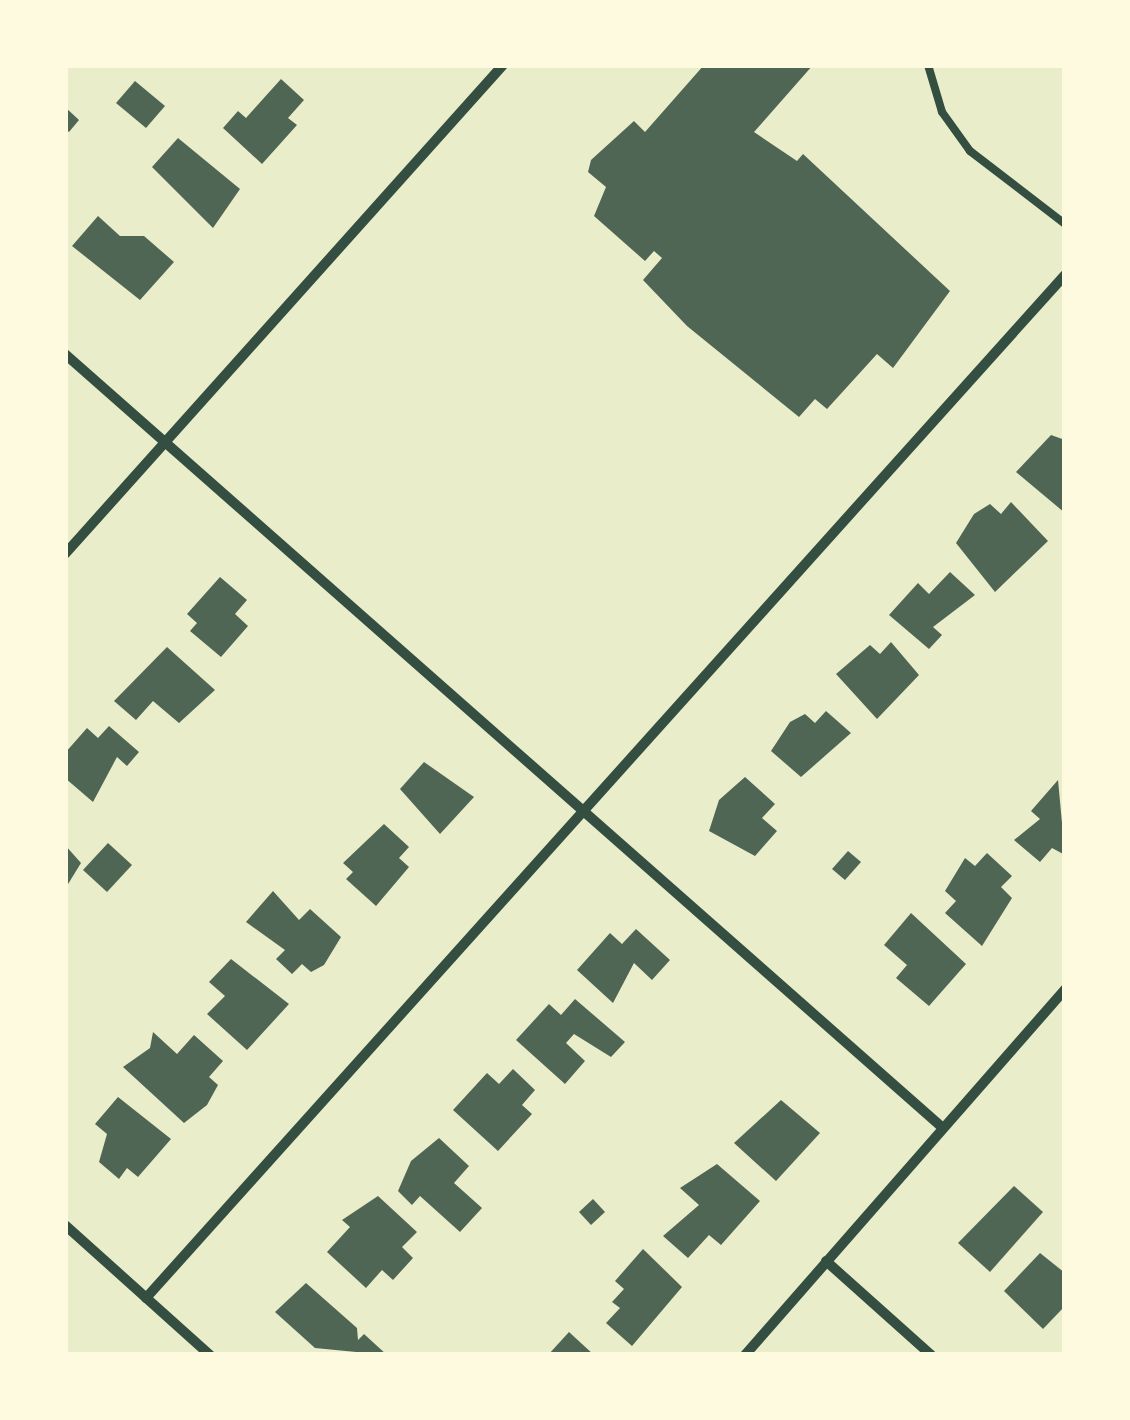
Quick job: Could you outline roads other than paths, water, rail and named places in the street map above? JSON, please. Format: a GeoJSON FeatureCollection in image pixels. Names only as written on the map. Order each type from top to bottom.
{"type":"FeatureCollection","features":[{"type":"Feature","properties":{"kind":"street"},"geometry":{"type":"LineString","coordinates":[[65,554],[504,65]]}},
{"type":"Feature","properties":{"kind":"street"},"geometry":{"type":"LineString","coordinates":[[146,1298],[589,810],[1065,275]]}},
{"type":"Feature","properties":{"kind":"street"},"geometry":{"type":"LineString","coordinates":[[65,354],[589,810],[944,1128]]}},
{"type":"Feature","properties":{"kind":"street"},"geometry":{"type":"LineString","coordinates":[[745,1355],[1065,990]]}},
{"type":"Feature","properties":{"kind":"street"},"geometry":{"type":"LineString","coordinates":[[65,1225],[210,1355]]}},
{"type":"Feature","properties":{"kind":"street"},"geometry":{"type":"LineString","coordinates":[[826,1261],[931,1355]]}},
{"type":"Feature","properties":{"kind":"lane"},"geometry":{"type":"LineString","coordinates":[[928,65],[942,112],[970,151],[1065,224]]}}]}
